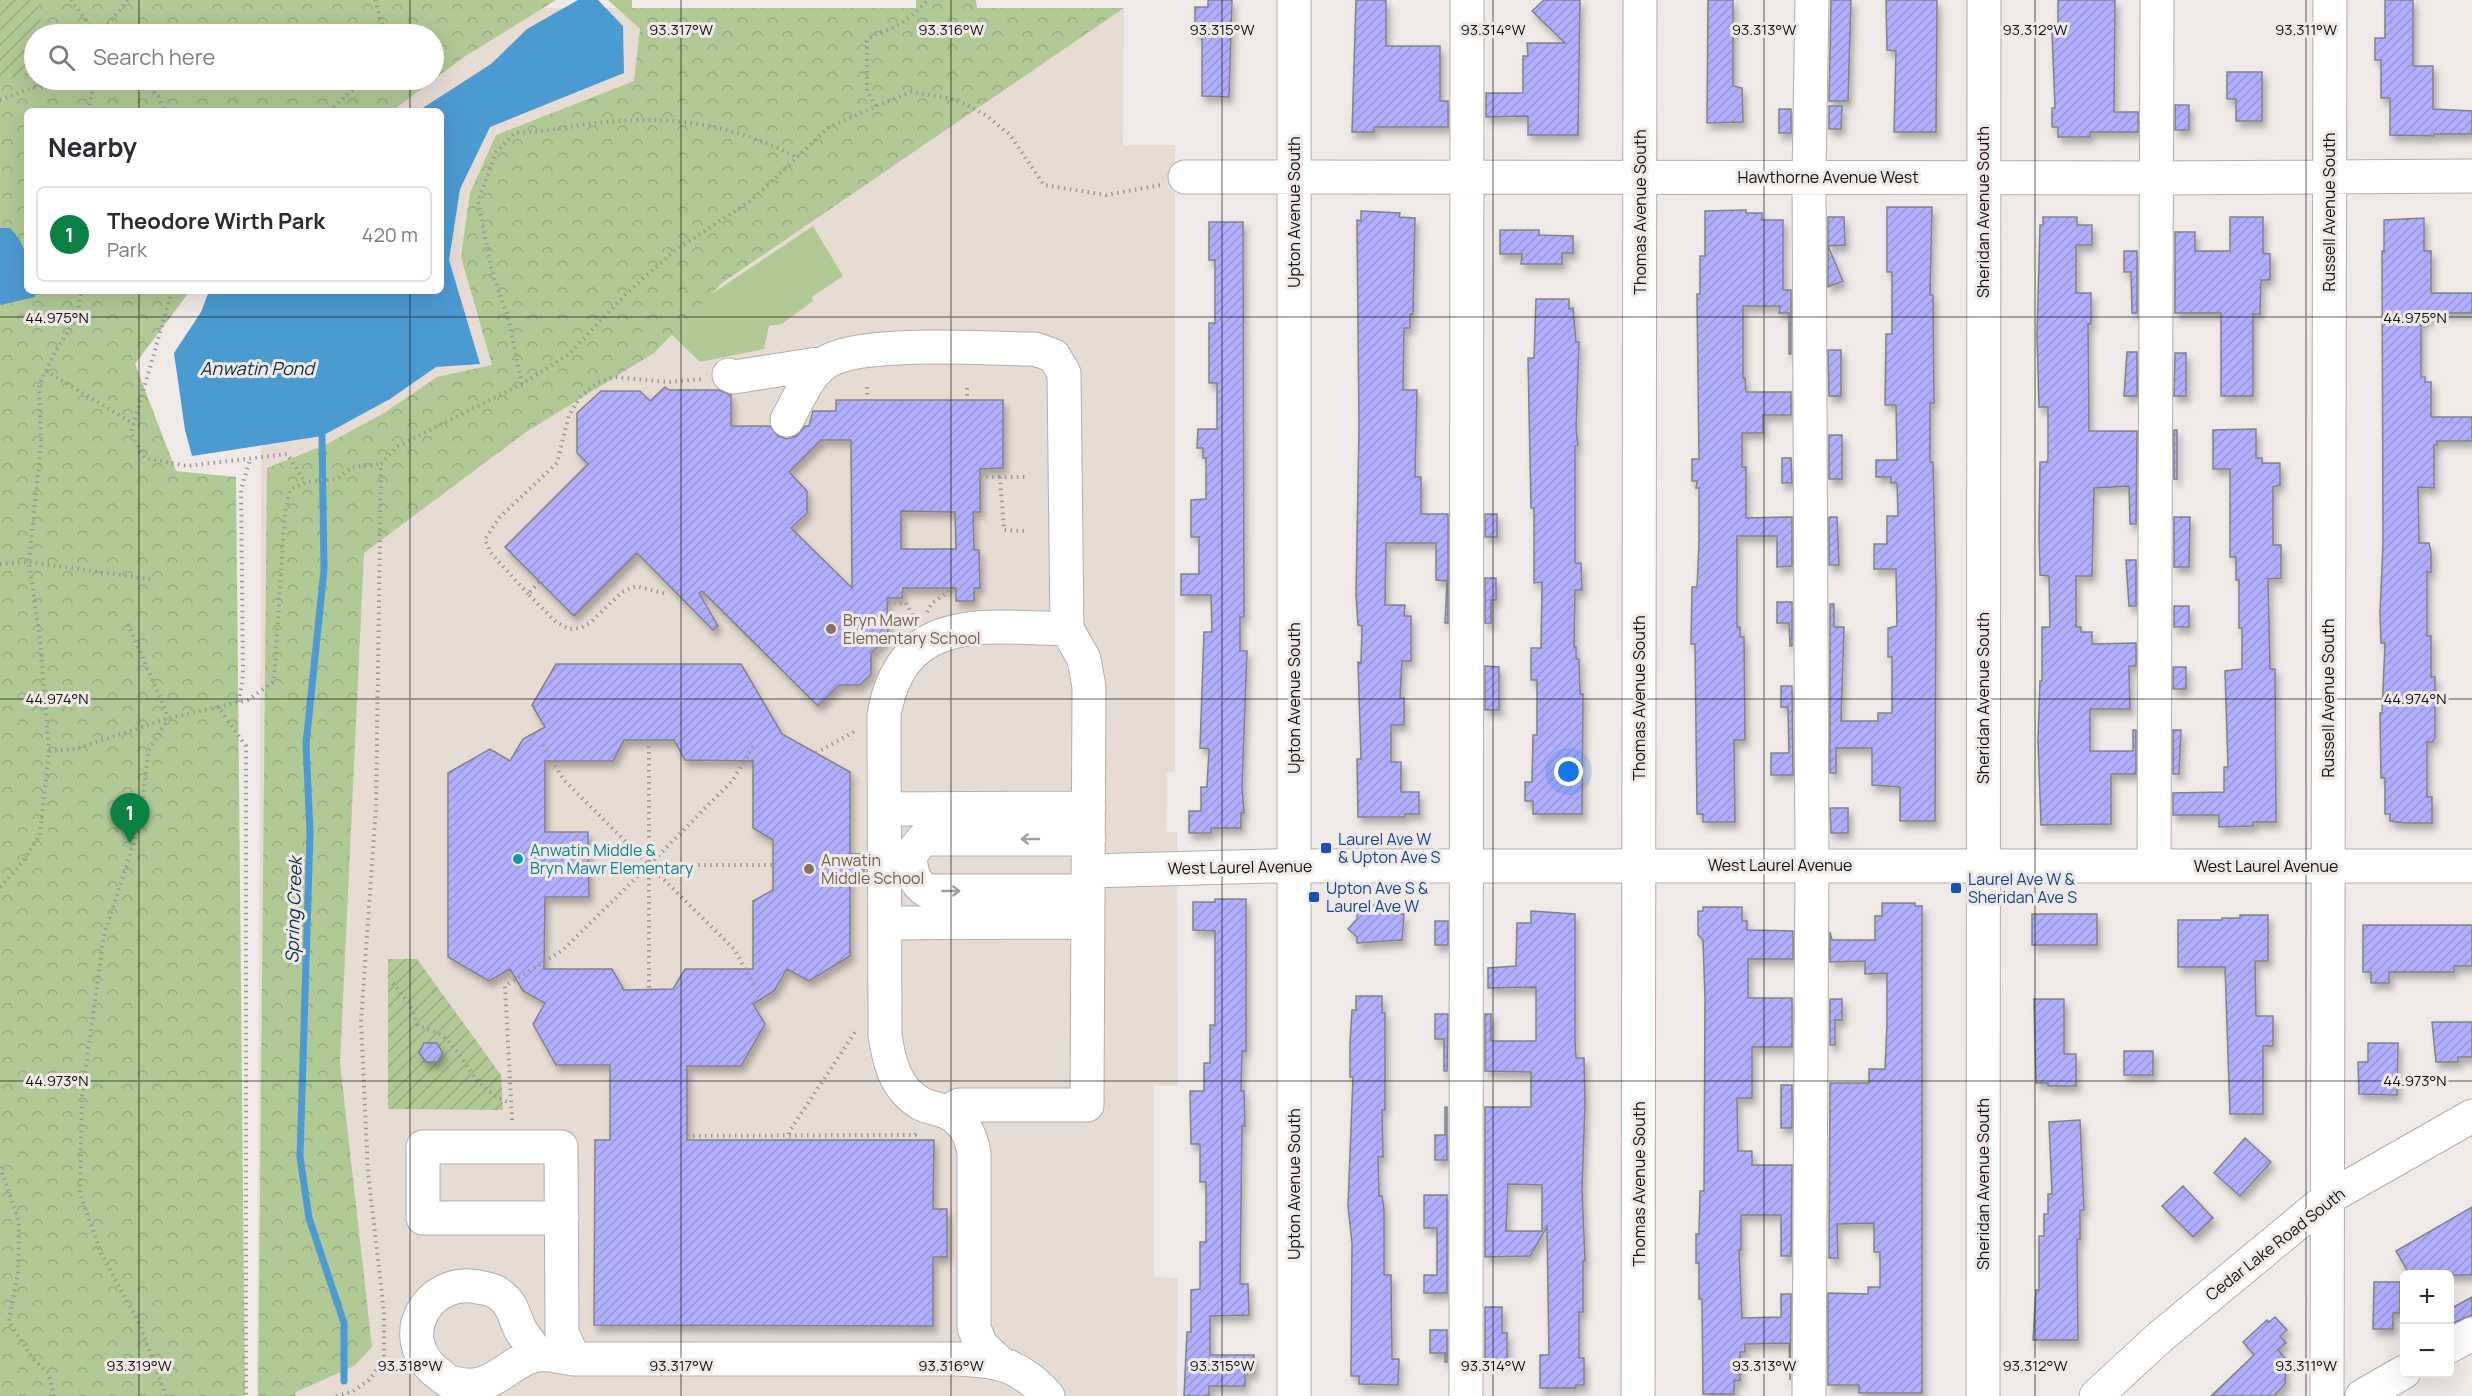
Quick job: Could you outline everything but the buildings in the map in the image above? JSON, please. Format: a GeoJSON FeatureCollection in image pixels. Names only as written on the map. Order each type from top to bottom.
{"type":"FeatureCollection","features":[{"type":"Feature","properties":{"kind":"street","name":"Upton Avenue South"},"geometry":{"type":"LineString","coordinates":[[1294,0],[1294,1396]]}},
{"type":"Feature","properties":{"kind":"street"},"geometry":{"type":"LineString","coordinates":[[1466,1396],[1467,0]]}},
{"type":"Feature","properties":{"kind":"street","name":"Thomas Avenue South"},"geometry":{"type":"LineString","coordinates":[[1638,1396],[1640,0]]}},
{"type":"Feature","properties":{"kind":"street"},"geometry":{"type":"LineString","coordinates":[[1809,1396],[1812,865],[1809,177],[1812,0]]}},
{"type":"Feature","properties":{"kind":"street","name":"Sheridan Avenue South"},"geometry":{"type":"LineString","coordinates":[[1983,1396],[1984,0]]}},
{"type":"Feature","properties":{"kind":"street"},"geometry":{"type":"LineString","coordinates":[[2154,866],[2157,0]]}},
{"type":"Feature","properties":{"kind":"street","name":"Russell Avenue South"},"geometry":{"type":"LineString","coordinates":[[2327,1396],[2330,0]]}},
{"type":"Feature","properties":{"kind":"street","name":"Hawthorne Avenue West"},"geometry":{"type":"LineString","coordinates":[[1185,177],[2472,176]]}},
{"type":"Feature","properties":{"kind":"street"},"geometry":{"type":"LineString","coordinates":[[729,375],[734,377],[824,363],[846,352],[874,349],[1035,349],[1054,356],[1064,373],[1067,629],[1084,659],[1089,687],[1087,1105],[959,1105],[935,1119]]}},
{"type":"Feature","properties":{"kind":"street"},"geometry":{"type":"LineString","coordinates":[[787,420],[809,382],[824,363]]}},
{"type":"Feature","properties":{"kind":"street"},"geometry":{"type":"LineString","coordinates":[[1048,1396],[1036,1383],[998,1361],[981,1345],[974,1328],[974,1152],[971,1135],[935,1119],[904,1090],[888,1058],[885,1035],[884,715],[888,694],[903,663],[914,650],[945,633],[964,628],[1067,629]]}},
{"type":"Feature","properties":{"kind":"street"},"geometry":{"type":"LineString","coordinates":[[885,809],[1089,824]]}},
{"type":"Feature","properties":{"kind":"street"},"geometry":{"type":"LineString","coordinates":[[1088,895],[927,891],[918,886],[910,855],[923,839],[1089,824]]}},
{"type":"Feature","properties":{"kind":"street","name":"West Laurel Avenue"},"geometry":{"type":"LineString","coordinates":[[1088,895],[1294,866],[1639,864],[2472,866]]}},
{"type":"Feature","properties":{"kind":"street"},"geometry":{"type":"LineString","coordinates":[[885,923],[1088,895]]}},
{"type":"Feature","properties":{"kind":"street","name":"Cedar Lake Road South"},"geometry":{"type":"LineString","coordinates":[[2096,1396],[2160,1337],[2328,1198],[2472,1116]]}},
{"type":"Feature","properties":{"kind":"street"},"geometry":{"type":"LineString","coordinates":[[562,1218],[423,1218],[423,1147],[561,1147],[562,1218],[562,1333],[574,1359]]}},
{"type":"Feature","properties":{"kind":"street"},"geometry":{"type":"LineString","coordinates":[[2454,1344],[2472,1334]]}},
{"type":"Feature","properties":{"kind":"street"},"geometry":{"type":"LineString","coordinates":[[539,1355],[574,1359],[957,1359],[998,1361]]}},
{"type":"Feature","properties":{"kind":"street"},"geometry":{"type":"LineString","coordinates":[[2362,1396],[2400,1374]]}},
{"type":"Feature","properties":{"kind":"path"},"geometry":{"type":"LineString","coordinates":[[71,0],[90,24]]}},
{"type":"Feature","properties":{"kind":"path"},"geometry":{"type":"LineString","coordinates":[[107,24],[128,0]]}},
{"type":"Feature","properties":{"kind":"path"},"geometry":{"type":"LineString","coordinates":[[375,0],[382,24]]}},
{"type":"Feature","properties":{"kind":"path"},"geometry":{"type":"LineString","coordinates":[[876,106],[867,91],[867,41],[874,33],[888,30],[912,17],[928,0]]}},
{"type":"Feature","properties":{"kind":"path"},"geometry":{"type":"LineString","coordinates":[[0,100],[27,90]]}},
{"type":"Feature","properties":{"kind":"path"},"geometry":{"type":"LineString","coordinates":[[89,108],[93,90]]}},
{"type":"Feature","properties":{"kind":"path"},"geometry":{"type":"LineString","coordinates":[[151,90],[158,96],[163,108]]}},
{"type":"Feature","properties":{"kind":"path"},"geometry":{"type":"LineString","coordinates":[[332,108],[353,90]]}},
{"type":"Feature","properties":{"kind":"path"},"geometry":{"type":"LineString","coordinates":[[49,751],[76,749],[169,718],[248,700],[274,681],[285,512],[290,490],[308,482],[336,479],[352,467],[381,464],[398,446],[522,384],[568,355],[625,295],[674,251],[753,199],[829,127],[911,92],[958,100],[987,116],[1010,135],[1044,185],[1106,195],[1168,183],[1185,177]]}},
{"type":"Feature","properties":{"kind":"path"},"geometry":{"type":"LineString","coordinates":[[522,384],[508,317],[492,272],[478,202],[496,152],[515,133],[550,132],[605,122],[660,119],[724,128],[770,143],[798,158]]}},
{"type":"Feature","properties":{"kind":"path"},"geometry":{"type":"LineString","coordinates":[[0,887],[19,867],[40,835],[49,751],[40,639],[29,562],[41,444],[39,385],[77,318],[81,294]]}},
{"type":"Feature","properties":{"kind":"path"},"geometry":{"type":"LineString","coordinates":[[171,294],[131,434],[145,458],[187,466],[288,454],[308,482]]}},
{"type":"Feature","properties":{"kind":"path"},"geometry":{"type":"LineString","coordinates":[[46,371],[134,424]]}},
{"type":"Feature","properties":{"kind":"path"},"geometry":{"type":"LineString","coordinates":[[667,594],[636,586],[622,592],[591,622],[581,628],[569,628],[556,622],[528,594],[490,552],[485,539],[500,517],[557,463],[569,415],[581,396],[597,383],[614,377],[668,382],[729,375]]}},
{"type":"Feature","properties":{"kind":"path"},"geometry":{"type":"LineString","coordinates":[[867,387],[867,400]]}},
{"type":"Feature","properties":{"kind":"path"},"geometry":{"type":"LineString","coordinates":[[967,388],[967,400]]}},
{"type":"Feature","properties":{"kind":"path"},"geometry":{"type":"LineString","coordinates":[[239,702],[243,675],[241,489],[250,460]]}},
{"type":"Feature","properties":{"kind":"path"},"geometry":{"type":"LineString","coordinates":[[336,1396],[352,1392],[369,1380],[384,1360],[384,1312],[368,1173],[362,1022],[376,806],[381,464]]}},
{"type":"Feature","properties":{"kind":"path"},"geometry":{"type":"LineString","coordinates":[[980,477],[1025,477]]}},
{"type":"Feature","properties":{"kind":"path"},"geometry":{"type":"LineString","coordinates":[[1000,477],[1004,530],[1024,531]]}},
{"type":"Feature","properties":{"kind":"path"},"geometry":{"type":"LineString","coordinates":[[0,564],[29,562],[150,579]]}},
{"type":"Feature","properties":{"kind":"path"},"geometry":{"type":"LineString","coordinates":[[528,594],[539,582]]}},
{"type":"Feature","properties":{"kind":"path"},"geometry":{"type":"LineString","coordinates":[[925,621],[932,603],[948,592],[948,588]]}},
{"type":"Feature","properties":{"kind":"path"},"geometry":{"type":"LineString","coordinates":[[888,603],[906,603],[918,624]]}},
{"type":"Feature","properties":{"kind":"path"},"geometry":{"type":"LineString","coordinates":[[128,624],[169,718]]}},
{"type":"Feature","properties":{"kind":"path"},"geometry":{"type":"LineString","coordinates":[[218,707],[246,746],[246,1396]]}},
{"type":"Feature","properties":{"kind":"path"},"geometry":{"type":"LineString","coordinates":[[166,1396],[140,1325],[101,1253],[80,1194],[82,1096],[104,935],[141,821],[148,752],[169,718]]}},
{"type":"Feature","properties":{"kind":"path"},"geometry":{"type":"LineString","coordinates":[[816,753],[865,726]]}},
{"type":"Feature","properties":{"kind":"path"},"geometry":{"type":"LineString","coordinates":[[649,740],[649,989]]}},
{"type":"Feature","properties":{"kind":"path"},"geometry":{"type":"LineString","coordinates":[[543,745],[564,780],[734,950],[754,985]]}},
{"type":"Feature","properties":{"kind":"path"},"geometry":{"type":"LineString","coordinates":[[512,1147],[505,987],[563,950],[733,780],[754,745]]}},
{"type":"Feature","properties":{"kind":"path"},"geometry":{"type":"LineString","coordinates":[[649,865],[773,865]]}},
{"type":"Feature","properties":{"kind":"path"},"geometry":{"type":"LineString","coordinates":[[393,983],[409,1003],[418,1025],[443,1036],[474,1079],[491,1095],[510,1102]]}},
{"type":"Feature","properties":{"kind":"path"},"geometry":{"type":"LineString","coordinates":[[789,1138],[789,1131],[858,1027],[867,1027]]}},
{"type":"Feature","properties":{"kind":"path"},"geometry":{"type":"LineString","coordinates":[[687,1136],[789,1138],[915,1135],[935,1119]]}},
{"type":"Feature","properties":{"kind":"path"},"geometry":{"type":"LineString","coordinates":[[0,1167],[19,1222],[18,1274],[9,1322],[33,1359],[48,1373],[54,1396]]}},
{"type":"Feature","properties":{"kind":"shaded area"},"geometry":{"type":"Polygon","coordinates":[[[263,8],[1124,8],[1123,145],[1175,145],[1175,772],[1167,772],[1166,832],[1177,832],[1178,1086],[1154,1086],[1154,1277],[1178,1278],[1177,1396],[257,1396],[262,294],[444,294],[444,108],[279,108],[379,90],[444,90],[444,24],[368,24],[263,8]]]}},
{"type":"Feature","properties":{"kind":"green space"},"geometry":{"type":"Polygon","coordinates":[[[0,0],[556,0],[464,57],[444,72],[444,24],[24,24],[24,90],[420,90],[396,108],[24,108],[24,294],[188,294],[135,364],[176,471],[236,477],[245,1396],[0,1396],[0,0]]]}},
{"type":"Feature","properties":{"kind":"green space"},"geometry":{"type":"Polygon","coordinates":[[[0,0],[39,0],[41,24],[24,24],[24,74],[0,83],[0,0]]]}},
{"type":"Feature","properties":{"kind":"green space"},"geometry":{"type":"Polygon","coordinates":[[[608,0],[632,0],[632,8],[916,8],[916,0],[976,0],[977,8],[1124,8],[722,283],[654,353],[526,432],[364,553],[340,1063],[372,1347],[354,1366],[296,1392],[295,1396],[258,1396],[267,468],[327,444],[384,413],[437,377],[492,365],[461,257],[470,193],[496,135],[634,81],[640,29],[608,0]]]}},
{"type":"Feature","properties":{"kind":"green space"},"geometry":{"type":"Polygon","coordinates":[[[813,226],[843,276],[812,297],[813,301],[782,324],[769,326],[764,349],[700,362],[671,334],[710,295],[813,226]]]}},
{"type":"Feature","properties":{"kind":"green space"},"geometry":{"type":"Polygon","coordinates":[[[388,959],[417,959],[501,1075],[503,1110],[388,1109],[388,959]]]}},
{"type":"Feature","properties":{"kind":"water","name":"Anwatin Pond"},"geometry":{"type":"Polygon","coordinates":[[[578,0],[598,0],[623,26],[624,73],[490,127],[460,189],[449,260],[480,364],[436,367],[390,399],[322,436],[192,456],[185,430],[174,353],[201,312],[208,294],[444,294],[444,108],[423,108],[491,64],[527,29],[578,0]]]}},
{"type":"Feature","properties":{"kind":"water"},"geometry":{"type":"Polygon","coordinates":[[[0,228],[10,228],[24,250],[24,294],[36,294],[35,297],[0,305],[0,228]]]}},
{"type":"Feature","properties":{"kind":"waterway","name":"Spring Creek"},"geometry":{"type":"LineString","coordinates":[[322,436],[324,570],[306,744],[310,833],[300,1157],[309,1218],[344,1323],[344,1381]]}},
{"type":"Feature","properties":{"kind":"place","name":"Bryn Mawr Elementary School"},"geometry":{"type":"Point","coordinates":[831,629]}},
{"type":"Feature","properties":{"kind":"place","name":"Theodore Wirth Park"},"geometry":{"type":"Point","coordinates":[130,843]}},
{"type":"Feature","properties":{"kind":"place","name":"Laurel Ave W & Upton Ave S"},"geometry":{"type":"Point","coordinates":[1326,848]}},
{"type":"Feature","properties":{"kind":"place","name":"Anwatin Middle & Bryn Mawr Elementary"},"geometry":{"type":"Point","coordinates":[518,859]}},
{"type":"Feature","properties":{"kind":"place","name":"Anwatin Middle School"},"geometry":{"type":"Point","coordinates":[809,869]}},
{"type":"Feature","properties":{"kind":"place","name":"Laurel Ave W & Sheridan Ave S"},"geometry":{"type":"Point","coordinates":[1956,888]}},
{"type":"Feature","properties":{"kind":"place","name":"Upton Ave S & Laurel Ave W"},"geometry":{"type":"Point","coordinates":[1314,897]}}]}
